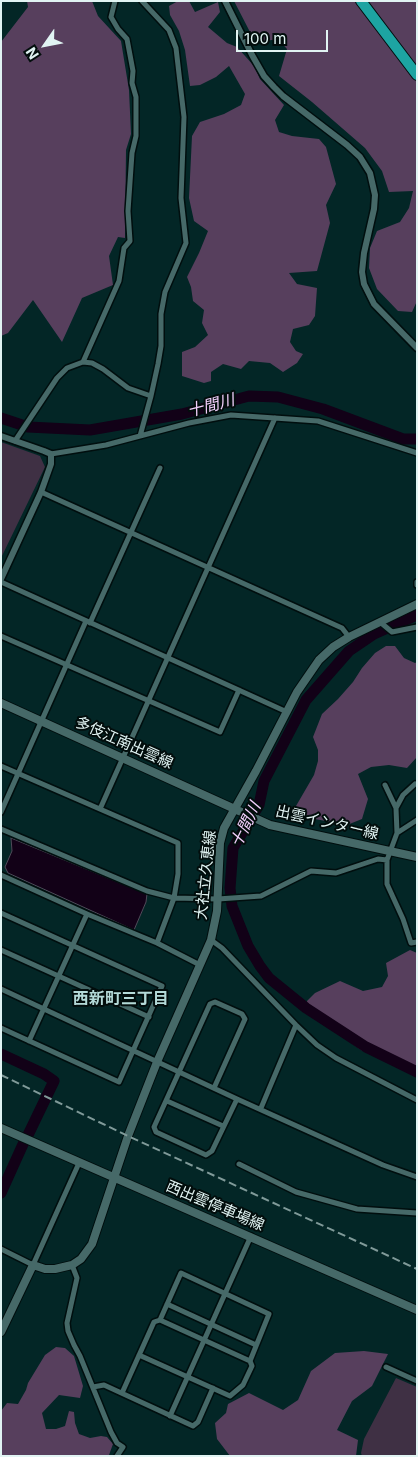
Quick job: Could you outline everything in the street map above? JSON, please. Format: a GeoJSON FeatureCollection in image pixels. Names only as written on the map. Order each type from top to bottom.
{"type":"FeatureCollection","features":[{"type":"Feature","properties":{"kind":"highway"},"geometry":{"type":"LineString","coordinates":[[361,1],[417,75]]}},
{"type":"Feature","properties":{"kind":"highway"},"geometry":{"type":"LineString","coordinates":[[366,1],[417,67]]}},
{"type":"Feature","properties":{"kind":"main road","name":"大社立久恵線"},"geometry":{"type":"LineString","coordinates":[[72,1265],[81,1258],[92,1244],[113,1178],[157,1062],[211,940],[218,898],[220,843],[224,828],[297,692],[319,660],[333,647],[349,637],[417,604]]}},
{"type":"Feature","properties":{"kind":"main road","name":"多伎江南出雲線"},"geometry":{"type":"LineString","coordinates":[[1,704],[234,809]]}},
{"type":"Feature","properties":{"kind":"main road","name":"出雲インター線"},"geometry":{"type":"LineString","coordinates":[[234,809],[262,821],[296,831],[417,856]]}},
{"type":"Feature","properties":{"kind":"main road","name":"西出雲停車場線"},"geometry":{"type":"LineString","coordinates":[[1,1128],[417,1310]]}},
{"type":"Feature","properties":{"kind":"main road"},"geometry":{"type":"LineString","coordinates":[[1,1332],[33,1264],[55,1269],[72,1265]]}},
{"type":"Feature","properties":{"kind":"street"},"geometry":{"type":"LineString","coordinates":[[83,362],[119,281],[124,248],[130,241],[128,211],[132,153],[136,136],[136,97],[132,83],[133,71],[127,39],[111,17],[115,1]]}},
{"type":"Feature","properties":{"kind":"street"},"geometry":{"type":"LineString","coordinates":[[140,436],[151,396],[161,346],[161,314],[165,292],[186,243],[181,198],[184,117],[176,48],[169,30],[142,1]]}},
{"type":"Feature","properties":{"kind":"street"},"geometry":{"type":"LineString","coordinates":[[225,1],[264,76],[283,96],[346,144],[360,157],[370,173],[375,195],[374,209],[364,253],[362,272],[364,284],[374,304],[417,348]]}},
{"type":"Feature","properties":{"kind":"street"},"geometry":{"type":"LineString","coordinates":[[15,441],[57,378],[67,368],[83,362],[92,363],[103,369],[128,388],[151,396]]}},
{"type":"Feature","properties":{"kind":"street"},"geometry":{"type":"LineString","coordinates":[[1,436],[51,454],[106,445],[189,423],[231,415],[318,421],[417,453]]}},
{"type":"Feature","properties":{"kind":"street"},"geometry":{"type":"LineString","coordinates":[[100,809],[276,418]]}},
{"type":"Feature","properties":{"kind":"street"},"geometry":{"type":"LineString","coordinates":[[51,454],[51,464],[41,492],[1,581],[286,712]]}},
{"type":"Feature","properties":{"kind":"street"},"geometry":{"type":"LineString","coordinates":[[1,812],[67,665],[160,468]]}},
{"type":"Feature","properties":{"kind":"street"},"geometry":{"type":"LineString","coordinates":[[41,492],[342,628],[349,637]]}},
{"type":"Feature","properties":{"kind":"street"},"geometry":{"type":"LineString","coordinates":[[380,622],[392,632],[417,627]]}},
{"type":"Feature","properties":{"kind":"street"},"geometry":{"type":"LineString","coordinates":[[1,636],[220,732],[239,690]]}},
{"type":"Feature","properties":{"kind":"street"},"geometry":{"type":"LineString","coordinates":[[1,766],[178,843],[178,874],[174,898],[158,943]]}},
{"type":"Feature","properties":{"kind":"street"},"geometry":{"type":"LineString","coordinates":[[396,808],[403,795],[415,784]]}},
{"type":"Feature","properties":{"kind":"street"},"geometry":{"type":"LineString","coordinates":[[386,785],[396,808],[397,833],[387,860],[387,884],[411,943],[417,942]]}},
{"type":"Feature","properties":{"kind":"street"},"geometry":{"type":"LineString","coordinates":[[397,833],[417,820]]}},
{"type":"Feature","properties":{"kind":"street"},"geometry":{"type":"LineString","coordinates":[[1,829],[147,891],[174,898],[260,896],[311,871],[336,873],[378,859],[387,860]]}},
{"type":"Feature","properties":{"kind":"street"},"geometry":{"type":"LineString","coordinates":[[1,874],[87,914],[158,943],[200,965]]}},
{"type":"Feature","properties":{"kind":"street"},"geometry":{"type":"LineString","coordinates":[[1,913],[162,986],[119,1082],[1,1028]]}},
{"type":"Feature","properties":{"kind":"street"},"geometry":{"type":"LineString","coordinates":[[28,1041],[87,914]]}},
{"type":"Feature","properties":{"kind":"street"},"geometry":{"type":"LineString","coordinates":[[211,940],[222,948],[296,1025],[317,1044],[336,1058],[417,1100]]}},
{"type":"Feature","properties":{"kind":"street"},"geometry":{"type":"LineString","coordinates":[[1,950],[149,1017]]}},
{"type":"Feature","properties":{"kind":"street"},"geometry":{"type":"LineString","coordinates":[[1,989],[383,1165],[417,1178]]}},
{"type":"Feature","properties":{"kind":"street"},"geometry":{"type":"LineString","coordinates":[[214,1088],[245,1019],[242,1014],[215,1002],[210,1004],[154,1128],[156,1132],[206,1155],[212,1151],[237,1098]]}},
{"type":"Feature","properties":{"kind":"street"},"geometry":{"type":"LineString","coordinates":[[261,1108],[296,1025]]}},
{"type":"Feature","properties":{"kind":"street"},"geometry":{"type":"LineString","coordinates":[[167,1101],[223,1126]]}},
{"type":"Feature","properties":{"kind":"street"},"geometry":{"type":"LineString","coordinates":[[1,1249],[33,1264],[79,1163]]}},
{"type":"Feature","properties":{"kind":"street"},"geometry":{"type":"LineString","coordinates":[[239,1164],[296,1192],[357,1209],[417,1213]]}},
{"type":"Feature","properties":{"kind":"street"},"geometry":{"type":"LineString","coordinates":[[170,1416],[251,1236]]}},
{"type":"Feature","properties":{"kind":"street"},"geometry":{"type":"LineString","coordinates":[[72,1265],[77,1278],[67,1323],[74,1345],[111,1432],[123,1448],[116,1456]]}},
{"type":"Feature","properties":{"kind":"street"},"geometry":{"type":"LineString","coordinates":[[140,1355],[230,1396],[243,1385],[252,1366],[250,1361],[256,1345],[270,1314],[181,1272],[160,1320]]}},
{"type":"Feature","properties":{"kind":"street"},"geometry":{"type":"LineString","coordinates":[[166,1304],[256,1345]]}},
{"type":"Feature","properties":{"kind":"street"},"geometry":{"type":"LineString","coordinates":[[122,1393],[154,1322],[160,1320],[250,1361]]}},
{"type":"Feature","properties":{"kind":"street"},"geometry":{"type":"LineString","coordinates":[[386,1367],[417,1381]]}},
{"type":"Feature","properties":{"kind":"street"},"geometry":{"type":"LineString","coordinates":[[93,1387],[104,1385],[193,1426],[198,1422],[213,1388]]}},
{"type":"Feature","properties":{"kind":"shaded area"},"geometry":{"type":"Polygon","coordinates":[[[27,1],[92,1],[98,16],[121,41],[129,90],[131,134],[126,150],[125,238],[118,237],[109,256],[113,285],[82,298],[62,342],[33,300],[8,333],[1,336],[1,42],[28,7],[27,1]]]}},
{"type":"Feature","properties":{"kind":"shaded area"},"geometry":{"type":"Polygon","coordinates":[[[178,1],[189,1],[195,12],[218,2],[220,12],[208,27],[227,43],[237,47],[254,66],[260,79],[284,105],[275,120],[279,132],[292,136],[319,139],[326,147],[336,184],[326,205],[330,223],[317,271],[289,273],[297,284],[317,288],[315,316],[309,325],[293,329],[290,342],[296,351],[303,354],[297,363],[283,372],[270,363],[249,361],[241,369],[223,364],[211,372],[211,381],[204,383],[182,376],[182,352],[195,347],[208,335],[202,323],[204,310],[193,301],[187,277],[208,231],[194,221],[189,198],[192,136],[200,122],[224,114],[241,105],[245,94],[229,66],[216,77],[200,85],[190,86],[185,50],[179,31],[170,15],[169,6],[178,1]]]}},
{"type":"Feature","properties":{"kind":"shaded area"},"geometry":{"type":"Polygon","coordinates":[[[234,1],[417,1],[417,301],[412,312],[398,311],[377,289],[369,268],[370,248],[377,231],[400,222],[409,208],[413,191],[389,192],[382,171],[365,148],[279,76],[287,49],[278,39],[259,42],[250,32],[234,1]]]}},
{"type":"Feature","properties":{"kind":"shaded area"},"geometry":{"type":"Polygon","coordinates":[[[1,442],[40,456],[45,467],[1,558],[1,442]]]}},
{"type":"Feature","properties":{"kind":"shaded area"},"geometry":{"type":"Polygon","coordinates":[[[386,646],[395,646],[404,658],[415,663],[417,662],[417,757],[407,768],[389,765],[371,767],[358,774],[368,799],[362,819],[347,825],[304,817],[296,806],[314,775],[318,761],[318,750],[313,737],[322,714],[353,682],[375,653],[386,646]]]}},
{"type":"Feature","properties":{"kind":"shaded area"},"geometry":{"type":"Polygon","coordinates":[[[11,838],[147,894],[146,902],[134,930],[8,873],[5,867],[12,851],[11,838]]]}},
{"type":"Feature","properties":{"kind":"shaded area"},"geometry":{"type":"Polygon","coordinates":[[[410,950],[417,953],[417,1065],[406,1071],[361,1050],[308,1013],[307,1001],[315,993],[340,981],[363,991],[382,987],[388,976],[386,963],[410,950]]]}},
{"type":"Feature","properties":{"kind":"shaded area"},"geometry":{"type":"Polygon","coordinates":[[[56,1347],[65,1348],[74,1356],[83,1386],[80,1398],[59,1395],[42,1413],[46,1429],[56,1429],[65,1426],[69,1411],[74,1412],[79,1434],[90,1438],[107,1437],[113,1444],[109,1455],[1,1456],[1,1411],[7,1403],[18,1404],[45,1355],[56,1347]]]}},
{"type":"Feature","properties":{"kind":"shaded area"},"geometry":{"type":"Polygon","coordinates":[[[364,1351],[388,1354],[372,1386],[352,1401],[337,1430],[358,1440],[356,1456],[230,1456],[217,1439],[215,1423],[226,1413],[228,1404],[249,1393],[283,1410],[298,1400],[311,1371],[335,1353],[364,1351]]]}},
{"type":"Feature","properties":{"kind":"shaded area"},"geometry":{"type":"Polygon","coordinates":[[[396,1378],[417,1387],[417,1456],[362,1456],[364,1439],[396,1378]]]}},
{"type":"Feature","properties":{"kind":"waterway","name":"十間川"},"geometry":{"type":"LineString","coordinates":[[1,418],[28,427],[90,430],[182,414],[249,396],[278,397],[323,409],[403,439],[417,439]]}},
{"type":"Feature","properties":{"kind":"waterway","name":"十間川"},"geometry":{"type":"LineString","coordinates":[[417,615],[374,634],[349,651],[306,700],[264,781],[259,805],[233,848],[230,888],[232,906],[248,946],[269,978],[306,1008],[366,1047],[417,1072]]}},
{"type":"Feature","properties":{"kind":"waterway"},"geometry":{"type":"LineString","coordinates":[[1,1054],[44,1074],[54,1081],[28,1135]]}},
{"type":"Feature","properties":{"kind":"waterway"},"geometry":{"type":"LineString","coordinates":[[1,1193],[24,1142]]}},
{"type":"Feature","properties":{"kind":"railway"},"geometry":{"type":"LineString","coordinates":[[1,1075],[128,1136],[417,1269]]}},
{"type":"Feature","properties":{"kind":"district","name":"西新町三丁目"},"geometry":{"type":"Point","coordinates":[121,999]}}]}
